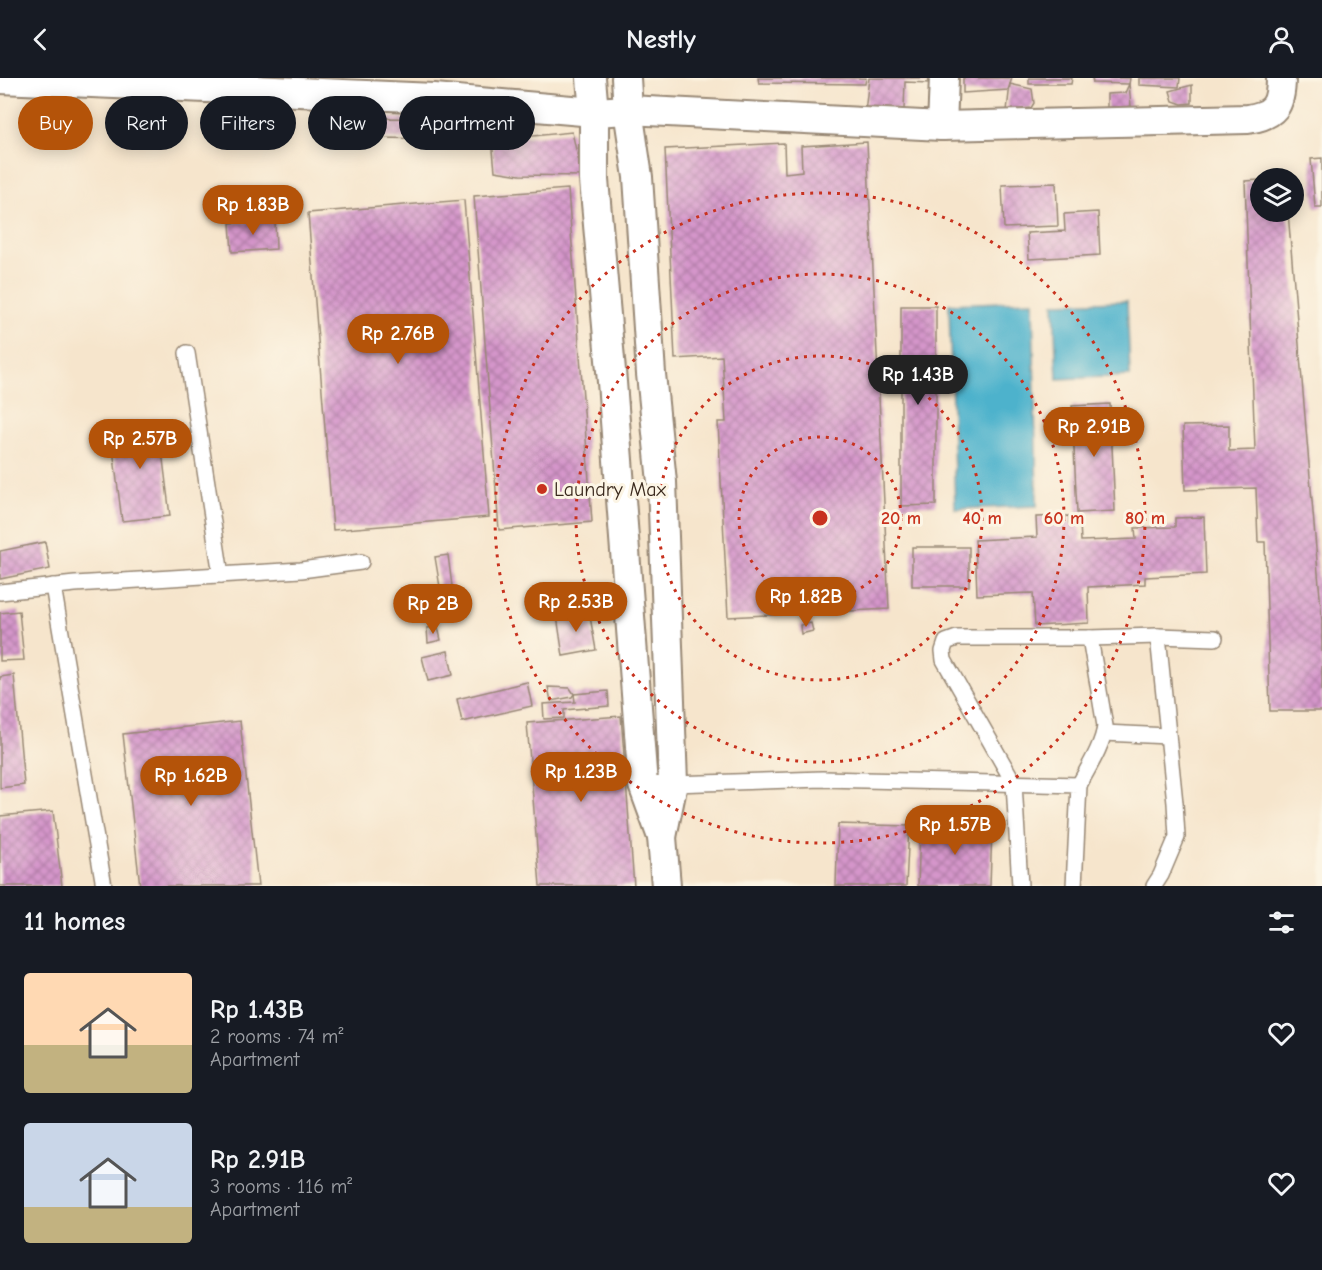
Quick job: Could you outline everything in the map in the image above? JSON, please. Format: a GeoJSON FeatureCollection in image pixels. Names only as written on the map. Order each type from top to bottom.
{"type":"FeatureCollection","features":[{"type":"Feature","properties":{"kind":"street"},"geometry":{"type":"LineString","coordinates":[[591,78],[594,112],[594,180],[643,785],[662,837],[666,886]]}},
{"type":"Feature","properties":{"kind":"street"},"geometry":{"type":"LineString","coordinates":[[626,78],[628,110],[638,177],[651,374],[662,482],[673,783],[662,837]]}},
{"type":"Feature","properties":{"kind":"street"},"geometry":{"type":"LineString","coordinates":[[942,126],[944,78]]}},
{"type":"Feature","properties":{"kind":"street"},"geometry":{"type":"LineString","coordinates":[[1,79],[434,98],[594,112],[628,110],[942,126],[1248,119],[1262,117],[1273,111],[1280,94],[1281,78]]}},
{"type":"Feature","properties":{"kind":"street"},"geometry":{"type":"LineString","coordinates":[[594,180],[638,177]]}},
{"type":"Feature","properties":{"kind":"street"},"geometry":{"type":"LineString","coordinates":[[612,382],[651,374]]}},
{"type":"Feature","properties":{"kind":"street"},"geometry":{"type":"LineString","coordinates":[[620,486],[662,482]]}},
{"type":"Feature","properties":{"kind":"lane"},"geometry":{"type":"LineString","coordinates":[[187,353],[221,575]]}},
{"type":"Feature","properties":{"kind":"lane"},"geometry":{"type":"LineString","coordinates":[[0,592],[75,584],[302,570],[361,562]]}},
{"type":"Feature","properties":{"kind":"lane"},"geometry":{"type":"LineString","coordinates":[[53,586],[104,886]]}},
{"type":"Feature","properties":{"kind":"lane"},"geometry":{"type":"LineString","coordinates":[[1154,886],[1177,837],[1158,636]]}},
{"type":"Feature","properties":{"kind":"lane"},"geometry":{"type":"LineString","coordinates":[[1020,886],[1014,783],[944,660],[943,651],[946,642],[957,638],[1158,636],[1215,638]]}},
{"type":"Feature","properties":{"kind":"lane"},"geometry":{"type":"LineString","coordinates":[[1074,886],[1079,785],[1104,733],[1105,718],[1090,638]]}},
{"type":"Feature","properties":{"kind":"lane"},"geometry":{"type":"LineString","coordinates":[[1104,733],[1168,736]]}},
{"type":"Feature","properties":{"kind":"lane"},"geometry":{"type":"LineString","coordinates":[[643,785],[822,779],[1079,785]]}},
{"type":"Feature","properties":{"kind":"water"},"geometry":{"type":"Polygon","coordinates":[[[1033,301],[1037,506],[955,509],[949,304],[1033,301]]]}},
{"type":"Feature","properties":{"kind":"water"},"geometry":{"type":"Polygon","coordinates":[[[1127,301],[1130,376],[1057,379],[1054,303],[1127,301]]]}},
{"type":"Feature","properties":{"kind":"building"},"geometry":{"type":"Polygon","coordinates":[[[758,78],[866,78],[865,84],[759,83],[758,78]]]}},
{"type":"Feature","properties":{"kind":"building"},"geometry":{"type":"Polygon","coordinates":[[[869,78],[931,78],[930,83],[905,82],[904,109],[865,112],[869,78]]]}},
{"type":"Feature","properties":{"kind":"building"},"geometry":{"type":"Polygon","coordinates":[[[963,78],[1012,78],[1008,90],[963,93],[963,78]]]}},
{"type":"Feature","properties":{"kind":"building"},"geometry":{"type":"Polygon","coordinates":[[[1029,78],[1072,78],[1071,84],[1029,84],[1029,78]]]}},
{"type":"Feature","properties":{"kind":"building"},"geometry":{"type":"Polygon","coordinates":[[[1092,78],[1130,78],[1129,84],[1093,83],[1092,78]]]}},
{"type":"Feature","properties":{"kind":"building"},"geometry":{"type":"Polygon","coordinates":[[[1139,78],[1180,78],[1179,87],[1139,85],[1139,78]]]}},
{"type":"Feature","properties":{"kind":"building"},"geometry":{"type":"Polygon","coordinates":[[[1010,84],[1032,89],[1034,103],[1031,108],[1007,111],[1010,84]]]}},
{"type":"Feature","properties":{"kind":"building"},"geometry":{"type":"Polygon","coordinates":[[[1129,84],[1131,106],[1107,113],[1107,94],[1125,93],[1129,84]]]}},
{"type":"Feature","properties":{"kind":"building"},"geometry":{"type":"Polygon","coordinates":[[[1192,85],[1192,103],[1182,104],[1173,101],[1170,91],[1192,85]]]}},
{"type":"Feature","properties":{"kind":"building"},"geometry":{"type":"Polygon","coordinates":[[[387,118],[399,118],[399,138],[387,138],[387,118]]]}},
{"type":"Feature","properties":{"kind":"building"},"geometry":{"type":"Polygon","coordinates":[[[572,132],[582,176],[520,175],[495,171],[493,150],[535,150],[535,136],[572,132]]]}},
{"type":"Feature","properties":{"kind":"building"},"geometry":{"type":"Polygon","coordinates":[[[867,142],[889,609],[728,617],[718,422],[726,422],[722,356],[675,359],[665,149],[784,143],[785,173],[802,171],[801,146],[867,142]]]}},
{"type":"Feature","properties":{"kind":"building"},"geometry":{"type":"Polygon","coordinates":[[[1322,158],[1322,207],[1315,207],[1311,159],[1322,158]]]}},
{"type":"Feature","properties":{"kind":"building"},"geometry":{"type":"Polygon","coordinates":[[[1245,181],[1250,181],[1250,222],[1289,222],[1322,621],[1322,711],[1270,711],[1265,542],[1258,542],[1256,488],[1185,490],[1183,426],[1229,425],[1229,451],[1255,450],[1245,181]]]}},
{"type":"Feature","properties":{"kind":"building"},"geometry":{"type":"Polygon","coordinates":[[[1056,183],[1058,226],[1004,228],[1002,185],[1056,183]]]}},
{"type":"Feature","properties":{"kind":"building"},"geometry":{"type":"Polygon","coordinates":[[[568,189],[592,522],[499,530],[474,196],[568,189]]]}},
{"type":"Feature","properties":{"kind":"building"},"geometry":{"type":"Polygon","coordinates":[[[464,200],[489,517],[333,530],[308,213],[464,200]]]}},
{"type":"Feature","properties":{"kind":"building"},"geometry":{"type":"Polygon","coordinates":[[[1098,212],[1100,255],[1029,259],[1027,233],[1065,231],[1064,214],[1098,212]]]}},
{"type":"Feature","properties":{"kind":"building"},"geometry":{"type":"Polygon","coordinates":[[[275,220],[276,249],[232,252],[230,223],[275,220]]]}},
{"type":"Feature","properties":{"kind":"building"},"geometry":{"type":"Polygon","coordinates":[[[901,306],[936,306],[936,505],[901,506],[901,306]]]}},
{"type":"Feature","properties":{"kind":"building"},"geometry":{"type":"Polygon","coordinates":[[[1110,404],[1115,511],[1077,513],[1072,406],[1110,404]]]}},
{"type":"Feature","properties":{"kind":"building"},"geometry":{"type":"Polygon","coordinates":[[[158,419],[170,516],[122,521],[110,425],[158,419]]]}},
{"type":"Feature","properties":{"kind":"building"},"geometry":{"type":"Polygon","coordinates":[[[1069,516],[1069,523],[1080,523],[1081,541],[1136,539],[1135,528],[1175,527],[1175,518],[1204,517],[1206,574],[1145,577],[1145,584],[1088,587],[1089,623],[1035,626],[1033,593],[977,595],[975,540],[1037,537],[1036,517],[1069,516]]]}},
{"type":"Feature","properties":{"kind":"building"},"geometry":{"type":"Polygon","coordinates":[[[45,542],[50,569],[0,579],[0,551],[45,542]]]}},
{"type":"Feature","properties":{"kind":"building"},"geometry":{"type":"Polygon","coordinates":[[[912,547],[969,547],[969,586],[912,586],[912,547]]]}},
{"type":"Feature","properties":{"kind":"building"},"geometry":{"type":"Polygon","coordinates":[[[448,555],[452,586],[440,587],[435,557],[448,555]]]}},
{"type":"Feature","properties":{"kind":"building"},"geometry":{"type":"Polygon","coordinates":[[[19,611],[24,660],[0,661],[0,613],[19,611]]]}},
{"type":"Feature","properties":{"kind":"building"},"geometry":{"type":"Polygon","coordinates":[[[589,611],[596,650],[563,656],[557,616],[589,611]]]}},
{"type":"Feature","properties":{"kind":"building"},"geometry":{"type":"Polygon","coordinates":[[[811,623],[813,631],[801,634],[800,625],[811,623]]]}},
{"type":"Feature","properties":{"kind":"building"},"geometry":{"type":"Polygon","coordinates":[[[438,627],[441,640],[428,643],[427,628],[438,627]]]}},
{"type":"Feature","properties":{"kind":"building"},"geometry":{"type":"Polygon","coordinates":[[[448,651],[453,675],[428,681],[422,657],[448,651]]]}},
{"type":"Feature","properties":{"kind":"building"},"geometry":{"type":"Polygon","coordinates":[[[14,675],[24,785],[0,788],[0,677],[14,675]]]}},
{"type":"Feature","properties":{"kind":"building"},"geometry":{"type":"Polygon","coordinates":[[[527,682],[532,706],[462,722],[457,699],[527,682]]]}},
{"type":"Feature","properties":{"kind":"building"},"geometry":{"type":"Polygon","coordinates":[[[548,687],[570,688],[574,694],[572,697],[551,701],[548,687]]]}},
{"type":"Feature","properties":{"kind":"building"},"geometry":{"type":"Polygon","coordinates":[[[608,691],[609,706],[564,710],[564,718],[544,719],[543,704],[575,702],[574,694],[608,691]]]}},
{"type":"Feature","properties":{"kind":"building"},"geometry":{"type":"Polygon","coordinates":[[[621,716],[634,886],[540,886],[527,723],[621,716]]]}},
{"type":"Feature","properties":{"kind":"building"},"geometry":{"type":"Polygon","coordinates":[[[240,721],[258,886],[140,886],[123,734],[240,721]]]}},
{"type":"Feature","properties":{"kind":"building"},"geometry":{"type":"Polygon","coordinates":[[[53,811],[62,886],[0,886],[0,816],[53,811]]]}},
{"type":"Feature","properties":{"kind":"building"},"geometry":{"type":"Polygon","coordinates":[[[838,824],[909,826],[906,886],[836,886],[838,824]]]}},
{"type":"Feature","properties":{"kind":"building"},"geometry":{"type":"Polygon","coordinates":[[[920,826],[992,828],[990,886],[918,886],[920,826]]]}},
{"type":"Feature","properties":{"kind":"place","name":"Laundry Max"},"geometry":{"type":"Point","coordinates":[542,489]}}]}
